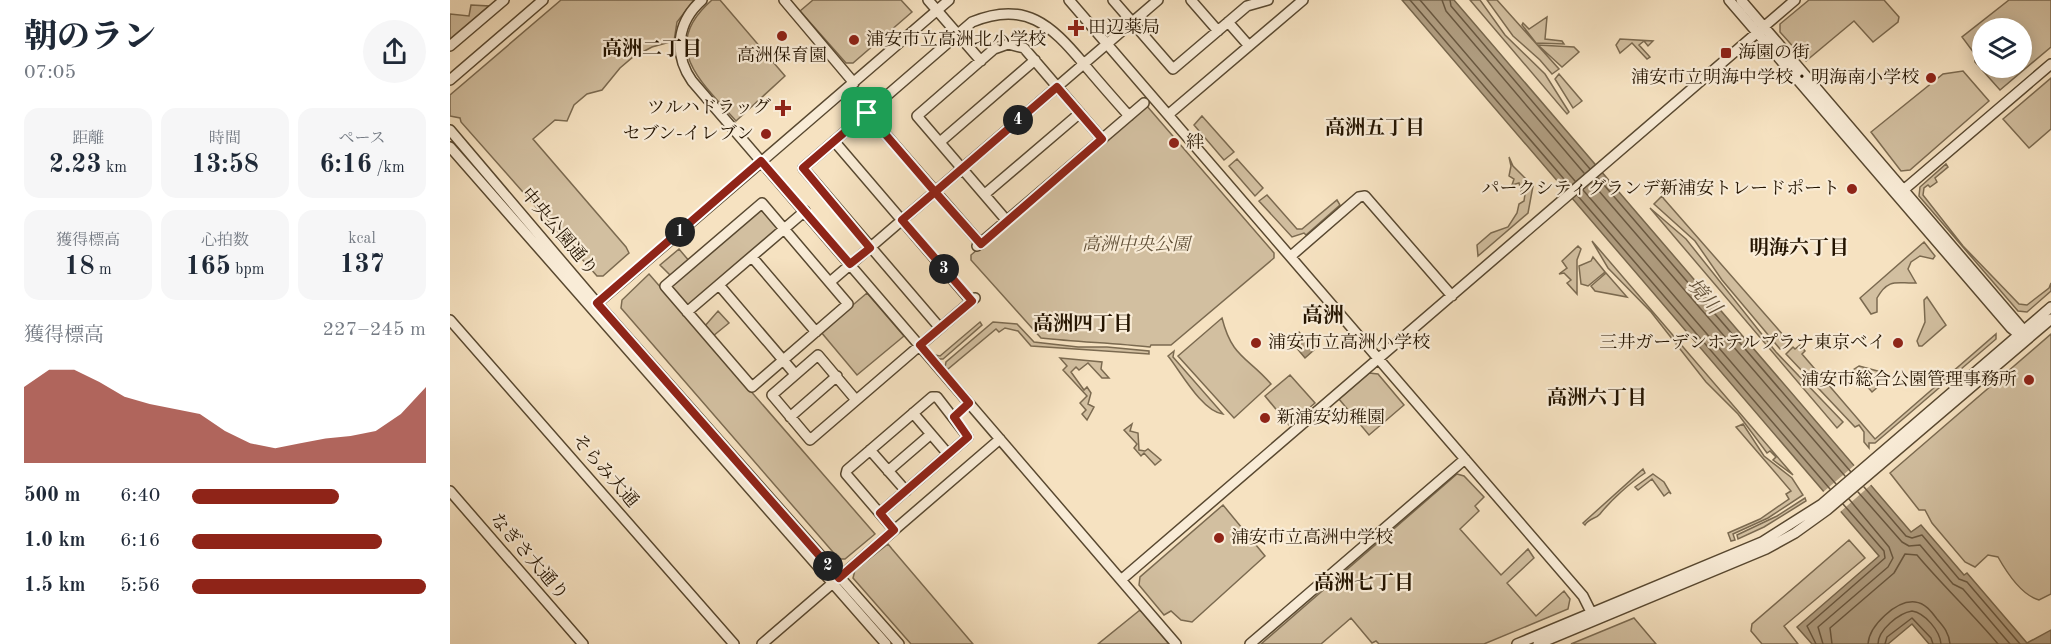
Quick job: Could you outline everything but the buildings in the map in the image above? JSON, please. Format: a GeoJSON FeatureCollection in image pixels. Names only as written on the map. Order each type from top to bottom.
{"type":"FeatureCollection","features":[{"type":"Feature","properties":{"kind":"street"},"geometry":{"type":"LineString","coordinates":[[450,46],[504,0]]}},
{"type":"Feature","properties":{"kind":"street"},"geometry":{"type":"LineString","coordinates":[[450,80],[543,0]]}},
{"type":"Feature","properties":{"kind":"street"},"geometry":{"type":"LineString","coordinates":[[702,0],[691,11],[682,30],[679,52],[681,61],[692,81],[1176,644]]}},
{"type":"Feature","properties":{"kind":"street"},"geometry":{"type":"LineString","coordinates":[[784,0],[854,83]]}},
{"type":"Feature","properties":{"kind":"street"},"geometry":{"type":"LineString","coordinates":[[928,0],[981,61]]}},
{"type":"Feature","properties":{"kind":"street"},"geometry":{"type":"LineString","coordinates":[[594,306],[949,0]]}},
{"type":"Feature","properties":{"kind":"street"},"geometry":{"type":"LineString","coordinates":[[1069,0],[1583,596],[1594,616]]}},
{"type":"Feature","properties":{"kind":"street"},"geometry":{"type":"LineString","coordinates":[[1113,0],[1173,69],[1228,22],[1244,3],[1268,0]]}},
{"type":"Feature","properties":{"kind":"street"},"geometry":{"type":"LineString","coordinates":[[830,282],[1158,0]]}},
{"type":"Feature","properties":{"kind":"street"},"geometry":{"type":"LineString","coordinates":[[1191,0],[1218,31]]}},
{"type":"Feature","properties":{"kind":"street"},"geometry":{"type":"LineString","coordinates":[[1169,114],[1302,0]]}},
{"type":"Feature","properties":{"kind":"street"},"geometry":{"type":"LineString","coordinates":[[1729,0],[1761,29]]}},
{"type":"Feature","properties":{"kind":"street"},"geometry":{"type":"LineString","coordinates":[[1742,0],[1761,29],[2023,335]]}},
{"type":"Feature","properties":{"kind":"street"},"geometry":{"type":"LineString","coordinates":[[1121,580],[1795,0]]}},
{"type":"Feature","properties":{"kind":"street"},"geometry":{"type":"LineString","coordinates":[[940,328],[803,168],[972,22],[990,12],[1005,9],[1028,11],[1051,25],[1129,116]]}},
{"type":"Feature","properties":{"kind":"street"},"geometry":{"type":"LineString","coordinates":[[1228,22],[1249,46]]}},
{"type":"Feature","properties":{"kind":"street"},"geometry":{"type":"LineString","coordinates":[[1007,220],[917,116],[981,61],[999,46],[1008,44],[1024,48],[1102,139]]}},
{"type":"Feature","properties":{"kind":"street"},"geometry":{"type":"LineString","coordinates":[[940,142],[1035,60]]}},
{"type":"Feature","properties":{"kind":"street"},"geometry":{"type":"LineString","coordinates":[[1901,193],[2051,64]]}},
{"type":"Feature","properties":{"kind":"street"},"geometry":{"type":"LineString","coordinates":[[867,113],[979,245],[1144,103]]}},
{"type":"Feature","properties":{"kind":"street"},"geometry":{"type":"LineString","coordinates":[[985,194],[1080,112]]}},
{"type":"Feature","properties":{"kind":"street","name":"中央公園通り"},"geometry":{"type":"LineString","coordinates":[[450,130],[594,306]]}},
{"type":"Feature","properties":{"kind":"street"},"geometry":{"type":"LineString","coordinates":[[834,141],[973,299],[810,440],[772,395],[818,355],[856,400]]}},
{"type":"Feature","properties":{"kind":"street","name":"中央公園通り"},"geometry":{"type":"LineString","coordinates":[[450,147],[594,306],[835,581],[899,644]]}},
{"type":"Feature","properties":{"kind":"street"},"geometry":{"type":"LineString","coordinates":[[1291,256],[1359,197],[1365,196],[1452,296]]}},
{"type":"Feature","properties":{"kind":"street"},"geometry":{"type":"LineString","coordinates":[[762,203],[784,229],[848,304],[752,387],[664,286],[762,203]]}},
{"type":"Feature","properties":{"kind":"street"},"geometry":{"type":"LineString","coordinates":[[687,312],[805,211]]}},
{"type":"Feature","properties":{"kind":"street"},"geometry":{"type":"LineString","coordinates":[[752,257],[816,332]]}},
{"type":"Feature","properties":{"kind":"street"},"geometry":{"type":"LineString","coordinates":[[719,285],[795,374]]}},
{"type":"Feature","properties":{"kind":"street"},"geometry":{"type":"LineString","coordinates":[[1516,644],[1594,616],[1780,542],[1869,470],[2023,335],[2051,307]]}},
{"type":"Feature","properties":{"kind":"street"},"geometry":{"type":"LineString","coordinates":[[2023,335],[2051,319]]}},
{"type":"Feature","properties":{"kind":"street","name":"そらみ大通"},"geometry":{"type":"LineString","coordinates":[[450,320],[734,644]]}},
{"type":"Feature","properties":{"kind":"street"},"geometry":{"type":"LineString","coordinates":[[790,417],[837,376]]}},
{"type":"Feature","properties":{"kind":"street"},"geometry":{"type":"LineString","coordinates":[[880,513],[968,437],[937,397],[932,397],[847,470],[846,474],[894,530]]}},
{"type":"Feature","properties":{"kind":"street"},"geometry":{"type":"LineString","coordinates":[[954,417],[969,403]]}},
{"type":"Feature","properties":{"kind":"street"},"geometry":{"type":"LineString","coordinates":[[913,413],[948,454]]}},
{"type":"Feature","properties":{"kind":"street"},"geometry":{"type":"LineString","coordinates":[[888,471],[931,434]]}},
{"type":"Feature","properties":{"kind":"street"},"geometry":{"type":"LineString","coordinates":[[762,644],[1000,439]]}},
{"type":"Feature","properties":{"kind":"street"},"geometry":{"type":"LineString","coordinates":[[870,450],[906,491]]}},
{"type":"Feature","properties":{"kind":"street"},"geometry":{"type":"LineString","coordinates":[[1250,644],[1465,459]]}},
{"type":"Feature","properties":{"kind":"street","name":"なぎさ大通り"},"geometry":{"type":"LineString","coordinates":[[450,491],[583,644]]}},
{"type":"Feature","properties":{"kind":"street","name":"中央公園通り"},"geometry":{"type":"LineString","coordinates":[[835,581],[844,599],[886,644]]}},
{"type":"Feature","properties":{"kind":"street"},"geometry":{"type":"LineString","coordinates":[[1538,644],[1594,616]]}},
{"type":"Feature","properties":{"kind":"green space"},"geometry":{"type":"Polygon","coordinates":[[[561,0],[694,0],[677,22],[674,41],[652,47],[633,57],[620,68],[602,90],[587,94],[574,105],[567,121],[555,120],[533,139],[626,247],[629,253],[603,276],[597,276],[461,122],[460,118],[450,116],[450,95],[561,0]]]}},
{"type":"Feature","properties":{"kind":"green space"},"geometry":{"type":"Polygon","coordinates":[[[712,0],[720,0],[785,76],[736,121],[699,78],[691,63],[687,48],[688,33],[696,17],[712,0]]]}},
{"type":"Feature","properties":{"kind":"green space","name":"浦安市立高洲北小学校"},"geometry":{"type":"Polygon","coordinates":[[[813,0],[901,0],[912,12],[853,63],[846,63],[800,11],[813,0]]]}},
{"type":"Feature","properties":{"kind":"green space"},"geometry":{"type":"Polygon","coordinates":[[[1470,0],[1480,0],[1505,35],[1545,74],[1569,112],[1567,114],[1470,0]]]}},
{"type":"Feature","properties":{"kind":"green space"},"geometry":{"type":"Polygon","coordinates":[[[1487,0],[1497,0],[1559,69],[1552,74],[1513,36],[1487,0]]]}},
{"type":"Feature","properties":{"kind":"green space"},"geometry":{"type":"Polygon","coordinates":[[[1809,0],[1884,0],[1899,17],[1898,22],[1873,42],[1854,21],[1806,61],[1780,32],[1780,24],[1809,0]]]}},
{"type":"Feature","properties":{"kind":"green space"},"geometry":{"type":"Polygon","coordinates":[[[2009,0],[2051,0],[2051,47],[2032,63],[2032,18],[1986,18],[2009,0]]]}},
{"type":"Feature","properties":{"kind":"green space"},"geometry":{"type":"Polygon","coordinates":[[[471,5],[489,6],[450,40],[450,14],[469,16],[471,5]]]}},
{"type":"Feature","properties":{"kind":"green space"},"geometry":{"type":"Polygon","coordinates":[[[1547,17],[1545,39],[1562,41],[1564,44],[1536,43],[1522,25],[1523,23],[1529,29],[1547,17]]]}},
{"type":"Feature","properties":{"kind":"green space"},"geometry":{"type":"Polygon","coordinates":[[[1972,29],[1972,50],[1962,37],[1972,29]]]}},
{"type":"Feature","properties":{"kind":"green space"},"geometry":{"type":"Polygon","coordinates":[[[1620,39],[1653,41],[1648,46],[1644,41],[1639,45],[1650,57],[1647,59],[1632,43],[1620,53],[1616,45],[1620,39]]]}},
{"type":"Feature","properties":{"kind":"green space"},"geometry":{"type":"Polygon","coordinates":[[[1538,45],[1574,47],[1579,52],[1562,67],[1538,45]]]}},
{"type":"Feature","properties":{"kind":"green space"},"geometry":{"type":"Polygon","coordinates":[[[1963,71],[1989,101],[1910,170],[1901,171],[1871,132],[1943,74],[1963,71]]]}},
{"type":"Feature","properties":{"kind":"green space"},"geometry":{"type":"Polygon","coordinates":[[[1559,74],[1582,101],[1573,108],[1555,79],[1559,74]]]}},
{"type":"Feature","properties":{"kind":"green space"},"geometry":{"type":"Polygon","coordinates":[[[1989,78],[2014,78],[2000,90],[1989,78]]]}},
{"type":"Feature","properties":{"kind":"green space"},"geometry":{"type":"Polygon","coordinates":[[[2051,78],[2051,129],[2029,148],[2003,119],[2051,78]]]}},
{"type":"Feature","properties":{"kind":"green space","name":"高洲中央公園"},"geometry":{"type":"Polygon","coordinates":[[[1146,105],[1274,253],[1274,258],[1171,345],[1151,345],[1150,347],[1041,338],[971,260],[971,255],[1146,105]]]}},
{"type":"Feature","properties":{"kind":"green space"},"geometry":{"type":"Polygon","coordinates":[[[1202,116],[1234,152],[1224,160],[1194,125],[1202,116]]]}},
{"type":"Feature","properties":{"kind":"green space"},"geometry":{"type":"Polygon","coordinates":[[[1509,157],[1513,166],[1533,186],[1528,213],[1478,256],[1477,245],[1491,233],[1508,227],[1517,213],[1519,204],[1524,201],[1526,187],[1521,191],[1519,183],[1512,185],[1514,179],[1509,176],[1511,166],[1509,157]]]}},
{"type":"Feature","properties":{"kind":"green space"},"geometry":{"type":"Polygon","coordinates":[[[1237,159],[1263,188],[1255,196],[1229,166],[1237,159]]]}},
{"type":"Feature","properties":{"kind":"green space"},"geometry":{"type":"Polygon","coordinates":[[[1946,164],[1948,167],[1935,178],[1937,182],[1924,188],[1923,195],[1963,246],[2019,304],[2027,305],[2049,288],[2051,283],[2051,291],[2027,312],[2018,311],[1919,196],[1920,187],[1946,164]]]}},
{"type":"Feature","properties":{"kind":"green space"},"geometry":{"type":"Polygon","coordinates":[[[1267,195],[1297,229],[1302,229],[1337,200],[1340,205],[1306,235],[1304,233],[1292,237],[1259,201],[1267,195]]]}},
{"type":"Feature","properties":{"kind":"green space"},"geometry":{"type":"Polygon","coordinates":[[[1662,196],[1791,344],[1780,349],[1722,280],[1695,241],[1654,204],[1662,196]]]}},
{"type":"Feature","properties":{"kind":"green space"},"geometry":{"type":"Polygon","coordinates":[[[1650,208],[1686,239],[1776,352],[1843,422],[1837,428],[1650,208]]]}},
{"type":"Feature","properties":{"kind":"green space"},"geometry":{"type":"Polygon","coordinates":[[[760,209],[779,227],[689,308],[670,286],[760,209]]]}},
{"type":"Feature","properties":{"kind":"green space"},"geometry":{"type":"Polygon","coordinates":[[[1592,241],[1793,475],[1773,460],[1776,457],[1770,451],[1767,453],[1738,414],[1706,382],[1651,312],[1608,268],[1592,241]]]}},
{"type":"Feature","properties":{"kind":"green space"},"geometry":{"type":"Polygon","coordinates":[[[1924,242],[1935,256],[1933,259],[1920,256],[1911,262],[1908,269],[1916,283],[1890,284],[1881,291],[1877,298],[1877,312],[1871,314],[1860,298],[1924,242]]]}},
{"type":"Feature","properties":{"kind":"green space"},"geometry":{"type":"Polygon","coordinates":[[[1578,246],[1581,249],[1577,260],[1577,294],[1567,283],[1571,280],[1564,273],[1559,274],[1567,268],[1562,261],[1578,246]]]}},
{"type":"Feature","properties":{"kind":"green space"},"geometry":{"type":"Polygon","coordinates":[[[679,249],[690,262],[672,277],[660,265],[679,249]]]}},
{"type":"Feature","properties":{"kind":"green space"},"geometry":{"type":"Polygon","coordinates":[[[1593,257],[1605,272],[1588,286],[1581,284],[1579,266],[1591,261],[1593,257]]]}},
{"type":"Feature","properties":{"kind":"green space"},"geometry":{"type":"Polygon","coordinates":[[[1606,273],[1627,297],[1595,291],[1591,286],[1606,273]]]}},
{"type":"Feature","properties":{"kind":"green space"},"geometry":{"type":"Polygon","coordinates":[[[649,274],[875,534],[845,559],[839,559],[621,308],[622,300],[649,274]]]}},
{"type":"Feature","properties":{"kind":"green space"},"geometry":{"type":"Polygon","coordinates":[[[867,293],[904,336],[857,375],[821,332],[867,293]]]}},
{"type":"Feature","properties":{"kind":"green space"},"geometry":{"type":"Polygon","coordinates":[[[1927,297],[1946,325],[1922,346],[1919,346],[1917,341],[1925,322],[1924,300],[1927,297]]]}},
{"type":"Feature","properties":{"kind":"green space"},"geometry":{"type":"Polygon","coordinates":[[[718,311],[729,323],[713,336],[704,327],[718,311]]]}},
{"type":"Feature","properties":{"kind":"green space"},"geometry":{"type":"Polygon","coordinates":[[[1222,318],[1236,349],[1271,384],[1234,418],[1178,356],[1222,318]]]}},
{"type":"Feature","properties":{"kind":"green space"},"geometry":{"type":"Polygon","coordinates":[[[980,322],[982,325],[943,359],[935,355],[940,356],[980,322]]]}},
{"type":"Feature","properties":{"kind":"green space"},"geometry":{"type":"Polygon","coordinates":[[[993,322],[1017,324],[1034,342],[1149,351],[1149,354],[1031,346],[1018,331],[1005,328],[999,332],[996,329],[948,369],[945,367],[946,362],[993,322]]]}},
{"type":"Feature","properties":{"kind":"green space"},"geometry":{"type":"Polygon","coordinates":[[[1996,334],[1996,339],[1875,443],[1869,443],[1869,448],[1864,442],[1864,432],[1859,425],[1855,427],[1786,354],[1793,347],[1795,349],[1800,345],[1805,351],[1802,354],[1875,439],[1996,334]]]}},
{"type":"Feature","properties":{"kind":"green space"},"geometry":{"type":"Polygon","coordinates":[[[2051,334],[2051,594],[2039,600],[2020,588],[1998,557],[1988,555],[1975,567],[1965,562],[1932,523],[1925,510],[1919,510],[1890,473],[2051,334]]]}},
{"type":"Feature","properties":{"kind":"green space"},"geometry":{"type":"Polygon","coordinates":[[[1174,351],[1173,357],[1223,414],[1207,406],[1192,389],[1168,356],[1174,351]]]}},
{"type":"Feature","properties":{"kind":"green space"},"geometry":{"type":"Polygon","coordinates":[[[1060,358],[1102,362],[1101,369],[1109,378],[1102,378],[1088,363],[1079,370],[1076,367],[1071,372],[1084,390],[1087,387],[1091,393],[1088,404],[1094,407],[1087,420],[1082,414],[1086,410],[1080,403],[1087,396],[1063,370],[1067,366],[1060,358]]]}},
{"type":"Feature","properties":{"kind":"green space"},"geometry":{"type":"Polygon","coordinates":[[[1859,366],[1889,374],[1888,378],[1872,392],[1853,370],[1859,366]]]}},
{"type":"Feature","properties":{"kind":"green space"},"geometry":{"type":"Polygon","coordinates":[[[1369,373],[1378,374],[1404,405],[1369,435],[1339,399],[1369,373]]]}},
{"type":"Feature","properties":{"kind":"green space"},"geometry":{"type":"Polygon","coordinates":[[[1290,375],[1315,403],[1289,425],[1265,396],[1290,375]]]}},
{"type":"Feature","properties":{"kind":"green space"},"geometry":{"type":"Polygon","coordinates":[[[1132,424],[1130,431],[1138,433],[1139,450],[1148,449],[1161,460],[1155,465],[1144,453],[1141,456],[1134,448],[1137,444],[1124,430],[1132,424]]]}},
{"type":"Feature","properties":{"kind":"green space"},"geometry":{"type":"Polygon","coordinates":[[[1743,424],[1764,456],[1792,478],[1803,495],[1768,518],[1733,534],[1735,540],[1731,541],[1728,533],[1760,519],[1789,499],[1786,494],[1791,491],[1736,427],[1743,424]]]}},
{"type":"Feature","properties":{"kind":"green space"},"geometry":{"type":"Polygon","coordinates":[[[1643,469],[1645,473],[1621,492],[1598,516],[1585,525],[1583,523],[1643,469]]]}},
{"type":"Feature","properties":{"kind":"green space"},"geometry":{"type":"Polygon","coordinates":[[[1457,474],[1464,476],[1484,497],[1475,506],[1479,511],[1460,529],[1501,575],[1528,549],[1534,558],[1507,583],[1536,616],[1564,591],[1570,599],[1568,609],[1484,644],[1379,644],[1376,641],[1372,643],[1351,618],[1321,644],[1261,644],[1457,474]]]}},
{"type":"Feature","properties":{"kind":"green space"},"geometry":{"type":"Polygon","coordinates":[[[1653,474],[1664,482],[1671,494],[1669,492],[1664,496],[1652,479],[1638,490],[1635,487],[1653,474]]]}},
{"type":"Feature","properties":{"kind":"green space"},"geometry":{"type":"Polygon","coordinates":[[[1805,498],[1806,501],[1764,527],[1738,539],[1737,535],[1777,516],[1805,498]]]}},
{"type":"Feature","properties":{"kind":"green space"},"geometry":{"type":"Polygon","coordinates":[[[1223,505],[1265,556],[1192,622],[1181,620],[1171,611],[1164,615],[1139,585],[1140,577],[1223,505]]]}},
{"type":"Feature","properties":{"kind":"green space"},"geometry":{"type":"Polygon","coordinates":[[[1849,540],[1865,558],[1784,626],[1798,644],[1762,644],[1751,631],[1752,624],[1849,540]]]}},
{"type":"Feature","properties":{"kind":"green space"},"geometry":{"type":"Polygon","coordinates":[[[888,544],[973,644],[911,644],[853,578],[855,570],[888,544]]]}},
{"type":"Feature","properties":{"kind":"green space"},"geometry":{"type":"Polygon","coordinates":[[[1140,610],[1169,644],[1098,644],[1140,610]]]}},
{"type":"Feature","properties":{"kind":"green space"},"geometry":{"type":"Polygon","coordinates":[[[1634,618],[1656,644],[1571,644],[1634,618]]]}},
{"type":"Feature","properties":{"kind":"water","name":"境川"},"geometry":{"type":"Polygon","coordinates":[[[1402,0],[1454,0],[1911,532],[1921,525],[1964,575],[1967,573],[2027,643],[2051,630],[2051,644],[1929,644],[1912,624],[1888,644],[1812,644],[1797,627],[1879,556],[1402,0]]]}},
{"type":"Feature","properties":{"kind":"water"},"geometry":{"type":"Polygon","coordinates":[[[1299,332],[1314,350],[1305,358],[1290,340],[1299,332]]]}},
{"type":"Feature","properties":{"kind":"pier"},"geometry":{"type":"Polygon","coordinates":[[[1856,464],[1873,483],[1839,513],[1822,493],[1856,464]]]}},
{"type":"Feature","properties":{"kind":"place","name":"田辺薬局"},"geometry":{"type":"Point","coordinates":[1076,28]}},
{"type":"Feature","properties":{"kind":"place","name":"高洲保育園"},"geometry":{"type":"Point","coordinates":[782,36]}},
{"type":"Feature","properties":{"kind":"place","name":"浦安市立高洲北小学校"},"geometry":{"type":"Point","coordinates":[854,40]}},
{"type":"Feature","properties":{"kind":"place","name":"海園の街"},"geometry":{"type":"Point","coordinates":[1726,53]}},
{"type":"Feature","properties":{"kind":"place","name":"浦安市立明海中学校・明海南小学校"},"geometry":{"type":"Point","coordinates":[1931,78]}},
{"type":"Feature","properties":{"kind":"place","name":"ツルハドラッグ"},"geometry":{"type":"Point","coordinates":[783,108]}},
{"type":"Feature","properties":{"kind":"place","name":"セブン-イレブン"},"geometry":{"type":"Point","coordinates":[766,134]}},
{"type":"Feature","properties":{"kind":"place","name":"絆"},"geometry":{"type":"Point","coordinates":[1174,143]}},
{"type":"Feature","properties":{"kind":"place","name":"パークシティグランデ新浦安トレードポート"},"geometry":{"type":"Point","coordinates":[1852,189]}},
{"type":"Feature","properties":{"kind":"place","name":"浦安市立高洲小学校"},"geometry":{"type":"Point","coordinates":[1256,343]}},
{"type":"Feature","properties":{"kind":"place","name":"三井ガーデンホテルプラナ東京ベイ"},"geometry":{"type":"Point","coordinates":[1898,343]}},
{"type":"Feature","properties":{"kind":"place","name":"浦安市総合公園管理事務所"},"geometry":{"type":"Point","coordinates":[2029,380]}},
{"type":"Feature","properties":{"kind":"place","name":"新浦安幼稚園"},"geometry":{"type":"Point","coordinates":[1265,418]}},
{"type":"Feature","properties":{"kind":"place","name":"浦安市立高洲中学校"},"geometry":{"type":"Point","coordinates":[1219,538]}},
{"type":"Feature","properties":{"kind":"district","name":"高洲二丁目"},"geometry":{"type":"Point","coordinates":[652,50]}},
{"type":"Feature","properties":{"kind":"district","name":"高洲五丁目"},"geometry":{"type":"Point","coordinates":[1375,129]}},
{"type":"Feature","properties":{"kind":"district","name":"明海六丁目"},"geometry":{"type":"Point","coordinates":[1799,249]}},
{"type":"Feature","properties":{"kind":"district","name":"高洲"},"geometry":{"type":"Point","coordinates":[1323,316]}},
{"type":"Feature","properties":{"kind":"district","name":"高洲四丁目"},"geometry":{"type":"Point","coordinates":[1083,325]}},
{"type":"Feature","properties":{"kind":"district","name":"高洲六丁目"},"geometry":{"type":"Point","coordinates":[1597,399]}},
{"type":"Feature","properties":{"kind":"district","name":"高洲七丁目"},"geometry":{"type":"Point","coordinates":[1364,584]}},
{"type":"Feature","properties":{"kind":"route"},"geometry":{"type":"LineString","coordinates":[[867,113],[803,168],[870,248],[850,264],[761,161],[597,303],[839,578],[894,530],[880,513],[968,437],[968,433],[954,417],[969,403],[920,345],[972,301],[902,220],[935,192],[981,244],[1102,139],[1057,87],[935,192],[867,113]]}}]}
